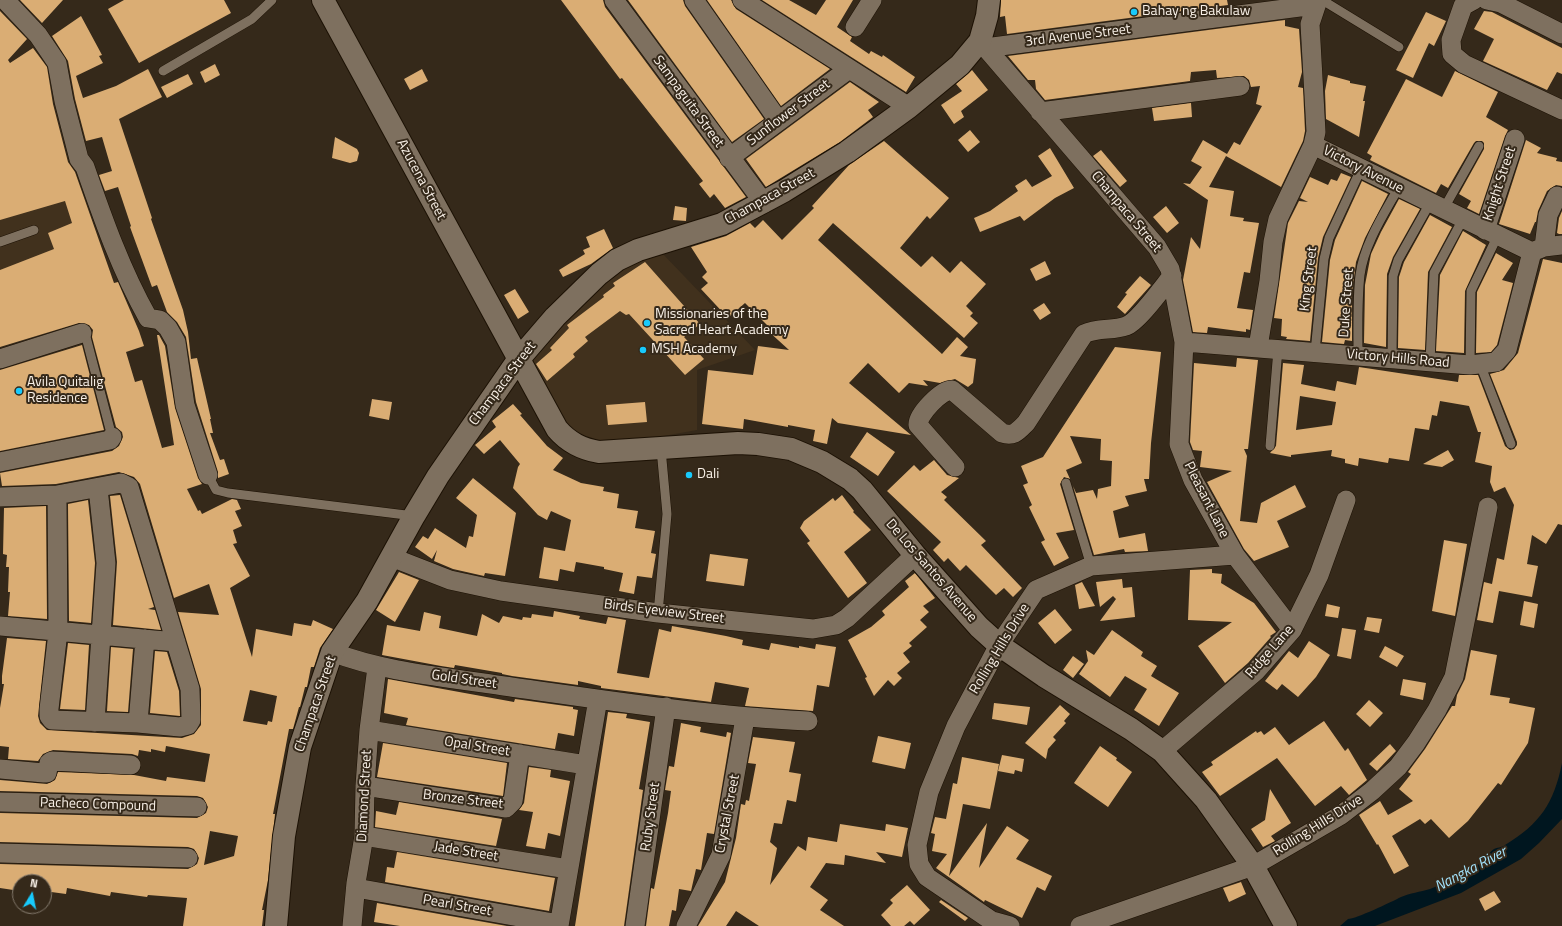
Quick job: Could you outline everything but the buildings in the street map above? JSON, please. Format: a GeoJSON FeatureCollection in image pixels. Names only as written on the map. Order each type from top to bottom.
{"type":"FeatureCollection","features":[{"type":"Feature","properties":{"kind":"street"},"geometry":{"type":"LineString","coordinates":[[5,0],[38,35],[57,63],[64,101],[79,159],[85,167],[111,240],[133,291],[148,318],[160,320],[168,328],[176,342],[185,404],[208,475]]}},
{"type":"Feature","properties":{"kind":"street","name":"Sampaguita Street"},"geometry":{"type":"LineString","coordinates":[[614,0],[729,158],[764,202]]}},
{"type":"Feature","properties":{"kind":"street"},"geometry":{"type":"LineString","coordinates":[[694,0],[778,120]]}},
{"type":"Feature","properties":{"kind":"street"},"geometry":{"type":"LineString","coordinates":[[742,0],[909,107]]}},
{"type":"Feature","properties":{"kind":"street"},"geometry":{"type":"LineString","coordinates":[[855,27],[872,0]]}},
{"type":"Feature","properties":{"kind":"street","name":"Champaca Street"},"geometry":{"type":"LineString","coordinates":[[276,926],[284,836],[300,747],[332,652],[367,601],[414,516],[468,430],[518,360],[555,317],[598,274],[618,260],[638,250],[722,224],[764,202],[847,152],[909,107],[960,65],[982,44],[989,0]]}},
{"type":"Feature","properties":{"kind":"street"},"geometry":{"type":"LineString","coordinates":[[1487,0],[1501,3],[1562,34]]}},
{"type":"Feature","properties":{"kind":"street","name":"Azucena Street"},"geometry":{"type":"LineString","coordinates":[[326,1],[518,360]]}},
{"type":"Feature","properties":{"kind":"street"},"geometry":{"type":"LineString","coordinates":[[1313,145],[1316,132],[1310,24],[1318,2]]}},
{"type":"Feature","properties":{"kind":"street","name":"3rd Avenue Street"},"geometry":{"type":"LineString","coordinates":[[982,44],[1318,2]]}},
{"type":"Feature","properties":{"kind":"street"},"geometry":{"type":"LineString","coordinates":[[1462,2],[1451,40],[1452,54],[1464,64],[1562,110]]}},
{"type":"Feature","properties":{"kind":"street","name":"Champaca Street"},"geometry":{"type":"LineString","coordinates":[[982,44],[1158,247],[1170,269],[1184,342],[1179,444]]}},
{"type":"Feature","properties":{"kind":"street","name":"Sunflower Street"},"geometry":{"type":"LineString","coordinates":[[729,158],[778,120],[849,69]]}},
{"type":"Feature","properties":{"kind":"street"},"geometry":{"type":"LineString","coordinates":[[1040,112],[1240,86]]}},
{"type":"Feature","properties":{"kind":"street","name":"Knight Street"},"geometry":{"type":"LineString","coordinates":[[1492,232],[1515,140]]}},
{"type":"Feature","properties":{"kind":"street","name":"Victory Avenue"},"geometry":{"type":"LineString","coordinates":[[1258,347],[1269,281],[1273,242],[1278,219],[1313,145],[1462,219],[1492,232],[1546,248]]}},
{"type":"Feature","properties":{"kind":"street"},"geometry":{"type":"LineString","coordinates":[[1546,248],[1548,215],[1557,196]]}},
{"type":"Feature","properties":{"kind":"street","name":"Victory Hills Road"},"geometry":{"type":"LineString","coordinates":[[1184,342],[1475,365],[1496,362],[1507,350],[1546,248]]}},
{"type":"Feature","properties":{"kind":"street"},"geometry":{"type":"LineString","coordinates":[[956,467],[918,425],[919,417],[943,391],[952,390],[1002,433],[1010,436],[1016,433],[1026,423],[1084,334],[1093,330],[1128,326],[1172,276]]}},
{"type":"Feature","properties":{"kind":"street"},"geometry":{"type":"LineString","coordinates":[[0,359],[82,333]]}},
{"type":"Feature","properties":{"kind":"street","name":"De Los Santos Avenue"},"geometry":{"type":"LineString","coordinates":[[518,360],[557,429],[570,442],[578,446],[599,452],[738,443],[774,446],[805,454],[837,469],[854,483],[915,555],[979,627],[998,645],[1044,676],[1131,729],[1162,751],[1206,800],[1254,866],[1286,926]]}},
{"type":"Feature","properties":{"kind":"street"},"geometry":{"type":"LineString","coordinates":[[0,462],[110,440],[112,437]]}},
{"type":"Feature","properties":{"kind":"street","name":"Pleasant Lane"},"geometry":{"type":"LineString","coordinates":[[1179,444],[1193,480],[1235,555]]}},
{"type":"Feature","properties":{"kind":"street"},"geometry":{"type":"LineString","coordinates":[[0,497],[57,495],[121,483],[129,487],[190,689],[191,720],[188,725],[180,727],[138,723],[52,720],[49,716],[58,632],[57,495]]}},
{"type":"Feature","properties":{"kind":"street"},"geometry":{"type":"LineString","coordinates":[[95,722],[106,563],[98,488]]}},
{"type":"Feature","properties":{"kind":"street","name":"Ridge Lane"},"geometry":{"type":"LineString","coordinates":[[1162,751],[1256,671],[1292,630],[1319,575],[1346,500]]}},
{"type":"Feature","properties":{"kind":"street","name":"Rolling Hills Drive"},"geometry":{"type":"LineString","coordinates":[[1080,926],[1254,866],[1340,815],[1372,791],[1398,767],[1416,744],[1437,710],[1454,677],[1488,507]]}},
{"type":"Feature","properties":{"kind":"street","name":"Birds Eyeview Street"},"geometry":{"type":"LineString","coordinates":[[391,557],[436,575],[474,586],[658,613],[808,629],[825,628],[836,625],[847,618],[915,555]]}},
{"type":"Feature","properties":{"kind":"street"},"geometry":{"type":"LineString","coordinates":[[1235,555],[1292,630]]}},
{"type":"Feature","properties":{"kind":"street","name":"Rolling Hills Drive"},"geometry":{"type":"LineString","coordinates":[[1010,926],[992,921],[927,877],[919,864],[917,845],[929,792],[956,726],[998,645],[1036,590],[1091,566],[1235,555]]}},
{"type":"Feature","properties":{"kind":"street"},"geometry":{"type":"LineString","coordinates":[[0,626],[176,642]]}},
{"type":"Feature","properties":{"kind":"street"},"geometry":{"type":"LineString","coordinates":[[138,723],[145,639]]}},
{"type":"Feature","properties":{"kind":"street","name":"Gold Street"},"geometry":{"type":"LineString","coordinates":[[332,652],[377,667],[598,699],[745,718],[808,721]]}},
{"type":"Feature","properties":{"kind":"street","name":"Diamond Street"},"geometry":{"type":"LineString","coordinates":[[352,926],[364,836],[365,786],[369,730],[377,667]]}},
{"type":"Feature","properties":{"kind":"street"},"geometry":{"type":"LineString","coordinates":[[559,925],[598,699]]}},
{"type":"Feature","properties":{"kind":"street","name":"Ruby Street"},"geometry":{"type":"LineString","coordinates":[[635,926],[666,707]]}},
{"type":"Feature","properties":{"kind":"street","name":"Crystal Street"},"geometry":{"type":"LineString","coordinates":[[686,926],[722,855],[745,718]]}},
{"type":"Feature","properties":{"kind":"street","name":"Opal Street"},"geometry":{"type":"LineString","coordinates":[[369,730],[586,765]]}},
{"type":"Feature","properties":{"kind":"street","name":"Bronze Street"},"geometry":{"type":"LineString","coordinates":[[365,786],[506,808],[513,801],[520,754]]}},
{"type":"Feature","properties":{"kind":"street"},"geometry":{"type":"LineString","coordinates":[[0,768],[44,774],[47,773],[49,763],[52,761],[130,765]]}},
{"type":"Feature","properties":{"kind":"street","name":"Pacheco Compound"},"geometry":{"type":"LineString","coordinates":[[0,802],[197,807]]}},
{"type":"Feature","properties":{"kind":"street","name":"Jade Street"},"geometry":{"type":"LineString","coordinates":[[364,836],[568,869]]}},
{"type":"Feature","properties":{"kind":"street"},"geometry":{"type":"LineString","coordinates":[[0,854],[188,858]]}},
{"type":"Feature","properties":{"kind":"street","name":"Pearl Street"},"geometry":{"type":"LineString","coordinates":[[356,888],[559,925]]}},
{"type":"Feature","properties":{"kind":"lane"},"geometry":{"type":"LineString","coordinates":[[163,71],[252,19],[272,0]]}},
{"type":"Feature","properties":{"kind":"lane"},"geometry":{"type":"LineString","coordinates":[[1318,2],[1399,47]]}},
{"type":"Feature","properties":{"kind":"lane"},"geometry":{"type":"LineString","coordinates":[[1392,359],[1393,276],[1398,260],[1479,146]]}},
{"type":"Feature","properties":{"kind":"lane","name":"King Street"},"geometry":{"type":"LineString","coordinates":[[1315,352],[1324,259],[1329,238],[1361,169]]}},
{"type":"Feature","properties":{"kind":"lane","name":"Duke Street"},"geometry":{"type":"LineString","coordinates":[[1358,356],[1360,274],[1364,258],[1377,227],[1399,187]]}},
{"type":"Feature","properties":{"kind":"lane"},"geometry":{"type":"LineString","coordinates":[[1430,362],[1434,273],[1462,219]]}},
{"type":"Feature","properties":{"kind":"lane"},"geometry":{"type":"LineString","coordinates":[[0,242],[34,230]]}},
{"type":"Feature","properties":{"kind":"lane"},"geometry":{"type":"LineString","coordinates":[[1492,232],[1471,291],[1475,365],[1511,444]]}},
{"type":"Feature","properties":{"kind":"lane"},"geometry":{"type":"LineString","coordinates":[[82,333],[86,337],[112,437]]}},
{"type":"Feature","properties":{"kind":"lane"},"geometry":{"type":"LineString","coordinates":[[1270,446],[1278,349]]}},
{"type":"Feature","properties":{"kind":"lane"},"geometry":{"type":"LineString","coordinates":[[658,613],[667,514],[661,449]]}},
{"type":"Feature","properties":{"kind":"lane"},"geometry":{"type":"LineString","coordinates":[[208,475],[216,490],[228,493],[414,516]]}},
{"type":"Feature","properties":{"kind":"lane"},"geometry":{"type":"LineString","coordinates":[[1066,483],[1091,566]]}},
{"type":"Feature","properties":{"kind":"shaded area"},"geometry":{"type":"Polygon","coordinates":[[[53,147],[97,294],[0,331],[0,163],[53,147]]]}},
{"type":"Feature","properties":{"kind":"shaded area","name":"Missionaries of the Sacred Heart Academy"},"geometry":{"type":"Polygon","coordinates":[[[661,252],[755,350],[697,370],[697,430],[608,446],[581,440],[561,424],[528,363],[591,295],[633,258],[661,252]]]}},
{"type":"Feature","properties":{"kind":"water","name":"Nangka River"},"geometry":{"type":"Polygon","coordinates":[[[1562,763],[1562,819],[1521,859],[1461,893],[1375,926],[1340,926],[1348,919],[1366,913],[1408,894],[1430,889],[1462,871],[1482,863],[1492,850],[1504,846],[1528,829],[1544,811],[1555,790],[1562,763]]]}},
{"type":"Feature","properties":{"kind":"place","name":"Bahay ng Bakulaw"},"geometry":{"type":"Point","coordinates":[1134,12]}},
{"type":"Feature","properties":{"kind":"place","name":"Missionaries of the Sacred Heart Academy"},"geometry":{"type":"Point","coordinates":[647,323]}},
{"type":"Feature","properties":{"kind":"place","name":"MSH Academy"},"geometry":{"type":"Point","coordinates":[643,350]}},
{"type":"Feature","properties":{"kind":"place","name":"Avila Quitalig Residence"},"geometry":{"type":"Point","coordinates":[19,391]}},
{"type":"Feature","properties":{"kind":"place","name":"Dali"},"geometry":{"type":"Point","coordinates":[689,475]}}]}
